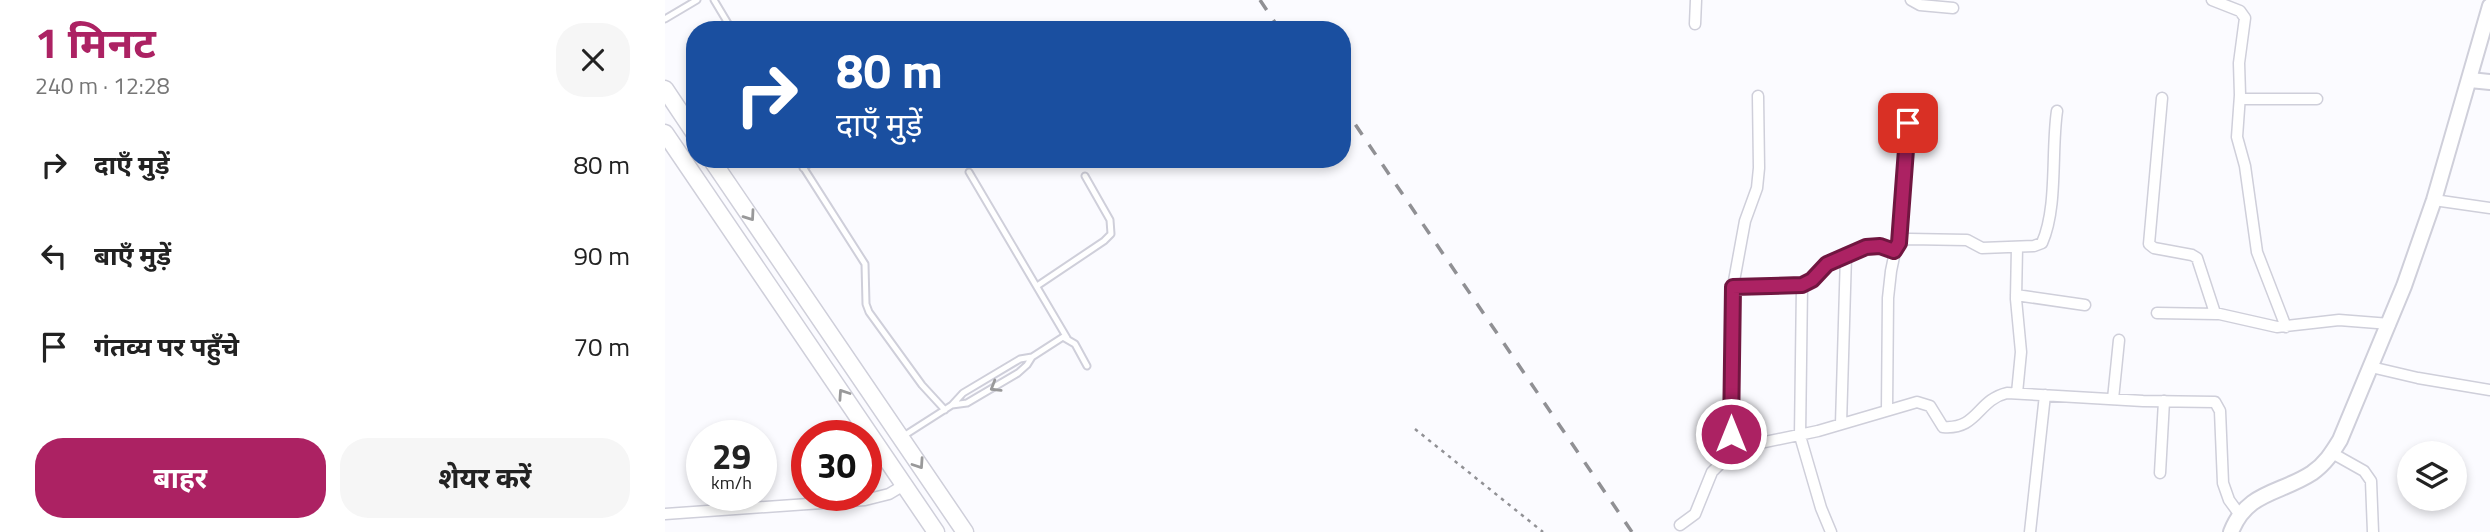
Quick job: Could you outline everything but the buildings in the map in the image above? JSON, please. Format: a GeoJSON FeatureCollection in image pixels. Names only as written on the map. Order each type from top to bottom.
{"type":"FeatureCollection","features":[{"type":"Feature","properties":{"kind":"main road"},"geometry":{"type":"LineString","coordinates":[[665,89],[686,120]]}},
{"type":"Feature","properties":{"kind":"main road"},"geometry":{"type":"LineString","coordinates":[[665,117],[686,148]]}},
{"type":"Feature","properties":{"kind":"main road"},"geometry":{"type":"LineString","coordinates":[[665,133],[686,164]]}},
{"type":"Feature","properties":{"kind":"main road"},"geometry":{"type":"LineString","coordinates":[[689,168],[936,532]]}},
{"type":"Feature","properties":{"kind":"main road"},"geometry":{"type":"LineString","coordinates":[[699,168],[731,215],[769,286]]}},
{"type":"Feature","properties":{"kind":"main road"},"geometry":{"type":"LineString","coordinates":[[717,168],[965,532]]}},
{"type":"Feature","properties":{"kind":"street"},"geometry":{"type":"LineString","coordinates":[[1695,24],[1696,0]]}},
{"type":"Feature","properties":{"kind":"street"},"geometry":{"type":"LineString","coordinates":[[1911,0],[1920,5],[1953,8]]}},
{"type":"Feature","properties":{"kind":"street"},"geometry":{"type":"LineString","coordinates":[[2212,0],[2240,10],[2245,18],[2239,63],[2237,137],[2247,177],[2255,245],[2287,327]]}},
{"type":"Feature","properties":{"kind":"street"},"geometry":{"type":"LineString","coordinates":[[2231,532],[2240,515],[2252,502],[2314,472],[2332,453],[2345,430],[2390,324],[2434,200],[2490,6]]}},
{"type":"Feature","properties":{"kind":"street"},"geometry":{"type":"LineString","coordinates":[[2470,80],[2490,82]]}},
{"type":"Feature","properties":{"kind":"street"},"geometry":{"type":"LineString","coordinates":[[1729,453],[1733,287],[1745,221],[1756,188],[1759,168],[1759,96]]}},
{"type":"Feature","properties":{"kind":"street"},"geometry":{"type":"LineString","coordinates":[[2162,97],[2150,244],[2154,248],[2197,258],[2217,314]]}},
{"type":"Feature","properties":{"kind":"street"},"geometry":{"type":"LineString","coordinates":[[2240,99],[2317,99]]}},
{"type":"Feature","properties":{"kind":"street"},"geometry":{"type":"LineString","coordinates":[[1733,287],[1802,285],[1812,280],[1827,264],[1846,255],[1866,247],[1896,247],[1909,239],[1959,239],[1982,248],[2039,245],[2044,240],[2053,197],[2053,151],[2057,111]]}},
{"type":"Feature","properties":{"kind":"street"},"geometry":{"type":"LineString","coordinates":[[1887,410],[1888,298],[1896,247],[1908,123]]}},
{"type":"Feature","properties":{"kind":"street"},"geometry":{"type":"LineString","coordinates":[[2434,200],[2490,208]]}},
{"type":"Feature","properties":{"kind":"street"},"geometry":{"type":"LineString","coordinates":[[2017,247],[2016,295],[2021,352],[2017,393]]}},
{"type":"Feature","properties":{"kind":"street"},"geometry":{"type":"LineString","coordinates":[[1841,424],[1846,255]]}},
{"type":"Feature","properties":{"kind":"street"},"geometry":{"type":"LineString","coordinates":[[1802,285],[1800,436],[1821,508],[1831,532]]}},
{"type":"Feature","properties":{"kind":"street"},"geometry":{"type":"LineString","coordinates":[[2016,295],[2085,305]]}},
{"type":"Feature","properties":{"kind":"street"},"geometry":{"type":"LineString","coordinates":[[2157,313],[2217,314],[2277,327],[2339,320],[2390,324]]}},
{"type":"Feature","properties":{"kind":"street"},"geometry":{"type":"LineString","coordinates":[[2113,399],[2119,340]]}},
{"type":"Feature","properties":{"kind":"street"},"geometry":{"type":"LineString","coordinates":[[2371,367],[2490,390]]}},
{"type":"Feature","properties":{"kind":"street"},"geometry":{"type":"LineString","coordinates":[[1680,525],[1699,508],[1706,482],[1719,463],[1742,446],[1800,436],[1906,404],[1924,402],[1930,406],[1942,426],[1959,427],[1995,397],[2007,393],[2212,402],[2218,405],[2223,483],[2229,500],[2240,515]]}},
{"type":"Feature","properties":{"kind":"street"},"geometry":{"type":"LineString","coordinates":[[2030,532],[2045,396]]}},
{"type":"Feature","properties":{"kind":"street"},"geometry":{"type":"LineString","coordinates":[[2160,473],[2164,401]]}},
{"type":"Feature","properties":{"kind":"street"},"geometry":{"type":"LineString","coordinates":[[2332,453],[2364,471],[2371,481],[2373,532]]}},
{"type":"Feature","properties":{"kind":"street"},"geometry":{"type":"LineString","coordinates":[[665,514],[865,500],[889,494],[904,485]]}},
{"type":"Feature","properties":{"kind":"lane"},"geometry":{"type":"LineString","coordinates":[[665,19],[697,0]]}},
{"type":"Feature","properties":{"kind":"lane"},"geometry":{"type":"LineString","coordinates":[[714,0],[727,21]]}},
{"type":"Feature","properties":{"kind":"lane"},"geometry":{"type":"LineString","coordinates":[[803,168],[865,264],[866,304],[869,312],[922,385],[945,410]]}},
{"type":"Feature","properties":{"kind":"lane"},"geometry":{"type":"LineString","coordinates":[[969,172],[1067,338],[1078,347],[1087,366]]}},
{"type":"Feature","properties":{"kind":"lane"},"geometry":{"type":"LineString","coordinates":[[1037,286],[1104,242],[1111,234],[1110,220],[1085,176]]}},
{"type":"Feature","properties":{"kind":"lane"},"geometry":{"type":"LineString","coordinates":[[952,405],[967,403],[1024,368],[1032,357],[1059,339],[1067,338]]}},
{"type":"Feature","properties":{"kind":"lane"},"geometry":{"type":"LineString","coordinates":[[901,438],[952,405],[963,393],[1020,359],[1032,357]]}},
{"type":"Feature","properties":{"kind":"path"},"geometry":{"type":"LineString","coordinates":[[1415,429],[1543,532]]}},
{"type":"Feature","properties":{"kind":"railway"},"geometry":{"type":"LineString","coordinates":[[1260,0],[1274,21]]}},
{"type":"Feature","properties":{"kind":"railway"},"geometry":{"type":"LineString","coordinates":[[1351,118],[1632,532]]}},
{"type":"Feature","properties":{"kind":"route"},"geometry":{"type":"LineString","coordinates":[[1731,434],[1733,287],[1802,285],[1812,280],[1827,264],[1866,247],[1880,246],[1894,251],[1899,243],[1908,123]]}}]}
